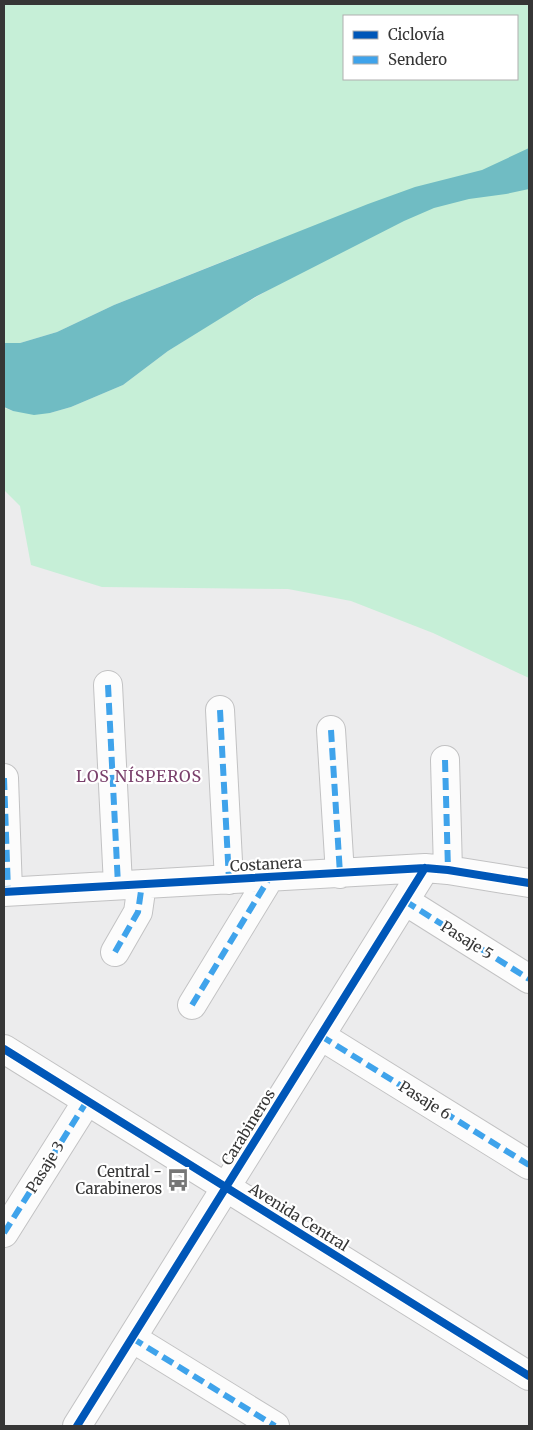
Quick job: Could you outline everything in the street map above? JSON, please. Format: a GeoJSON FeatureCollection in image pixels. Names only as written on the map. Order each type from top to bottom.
{"type":"FeatureCollection","features":[{"type":"Feature","properties":{"kind":"street"},"geometry":{"type":"LineString","coordinates":[[108,685],[130,885],[141,902],[138,912],[115,952]]}},
{"type":"Feature","properties":{"kind":"street"},"geometry":{"type":"LineString","coordinates":[[220,710],[229,880]]}},
{"type":"Feature","properties":{"kind":"street"},"geometry":{"type":"LineString","coordinates":[[331,730],[340,874]]}},
{"type":"Feature","properties":{"kind":"street"},"geometry":{"type":"LineString","coordinates":[[437,869],[445,760]]}},
{"type":"Feature","properties":{"kind":"street"},"geometry":{"type":"LineString","coordinates":[[4,778],[6,892]]}},
{"type":"Feature","properties":{"kind":"street","name":"Costanera"},"geometry":{"type":"LineString","coordinates":[[6,892],[437,869],[529,883]]}},
{"type":"Feature","properties":{"kind":"street","name":"Carabineros"},"geometry":{"type":"LineString","coordinates":[[77,1426],[405,901],[437,869]]}},
{"type":"Feature","properties":{"kind":"street"},"geometry":{"type":"LineString","coordinates":[[192,1005],[270,877]]}},
{"type":"Feature","properties":{"kind":"street","name":"Pasaje 5"},"geometry":{"type":"LineString","coordinates":[[405,901],[529,979]]}},
{"type":"Feature","properties":{"kind":"street","name":"Pasaje 6"},"geometry":{"type":"LineString","coordinates":[[321,1036],[529,1165]]}},
{"type":"Feature","properties":{"kind":"street","name":"Avenida Central"},"geometry":{"type":"LineString","coordinates":[[4,1049],[529,1376]]}},
{"type":"Feature","properties":{"kind":"street","name":"Pasaje 3"},"geometry":{"type":"LineString","coordinates":[[4,1233],[87,1101]]}},
{"type":"Feature","properties":{"kind":"street"},"geometry":{"type":"LineString","coordinates":[[132,1338],[276,1426]]}},
{"type":"Feature","properties":{"kind":"green space"},"geometry":{"type":"Polygon","coordinates":[[[4,4],[529,4],[529,678],[433,633],[351,601],[288,589],[102,587],[31,565],[20,506],[4,490],[4,408],[13,411],[50,413],[71,407],[123,385],[168,351],[223,316],[355,244],[259,247],[114,305],[57,332],[20,343],[4,343],[4,4]]]}},
{"type":"Feature","properties":{"kind":"water"},"geometry":{"type":"Polygon","coordinates":[[[529,148],[529,189],[469,199],[434,208],[404,221],[257,296],[168,351],[123,385],[71,407],[34,415],[13,411],[4,407],[4,343],[20,343],[57,332],[114,305],[368,204],[415,187],[482,170],[529,148]]]}},
{"type":"Feature","properties":{"kind":"marked path"},"geometry":{"type":"LineString","coordinates":[[108,685],[118,885]]}},
{"type":"Feature","properties":{"kind":"marked path"},"geometry":{"type":"LineString","coordinates":[[220,710],[229,880]]}},
{"type":"Feature","properties":{"kind":"marked path"},"geometry":{"type":"LineString","coordinates":[[331,730],[340,874]]}},
{"type":"Feature","properties":{"kind":"marked path"},"geometry":{"type":"LineString","coordinates":[[445,760],[448,870]]}},
{"type":"Feature","properties":{"kind":"marked path"},"geometry":{"type":"LineString","coordinates":[[4,778],[8,891]]}},
{"type":"Feature","properties":{"kind":"marked path"},"geometry":{"type":"LineString","coordinates":[[192,1005],[270,877]]}},
{"type":"Feature","properties":{"kind":"marked path"},"geometry":{"type":"LineString","coordinates":[[115,952],[138,912],[142,884]]}},
{"type":"Feature","properties":{"kind":"marked path"},"geometry":{"type":"LineString","coordinates":[[405,901],[529,979]]}},
{"type":"Feature","properties":{"kind":"marked path"},"geometry":{"type":"LineString","coordinates":[[321,1036],[529,1165]]}},
{"type":"Feature","properties":{"kind":"marked path"},"geometry":{"type":"LineString","coordinates":[[4,1233],[87,1101]]}},
{"type":"Feature","properties":{"kind":"marked path"},"geometry":{"type":"LineString","coordinates":[[132,1338],[275,1426]]}},
{"type":"Feature","properties":{"kind":"cycle path"},"geometry":{"type":"LineString","coordinates":[[4,892],[425,868],[529,883]]}},
{"type":"Feature","properties":{"kind":"cycle path"},"geometry":{"type":"LineString","coordinates":[[77,1426],[425,868]]}},
{"type":"Feature","properties":{"kind":"cycle path"},"geometry":{"type":"LineString","coordinates":[[4,1049],[529,1376]]}},
{"type":"Feature","properties":{"kind":"place","name":"Central - Carabineros"},"geometry":{"type":"Point","coordinates":[178,1180]}},
{"type":"Feature","properties":{"kind":"district","name":"LOS NÍSPEROS"},"geometry":{"type":"Point","coordinates":[139,776]}}]}
